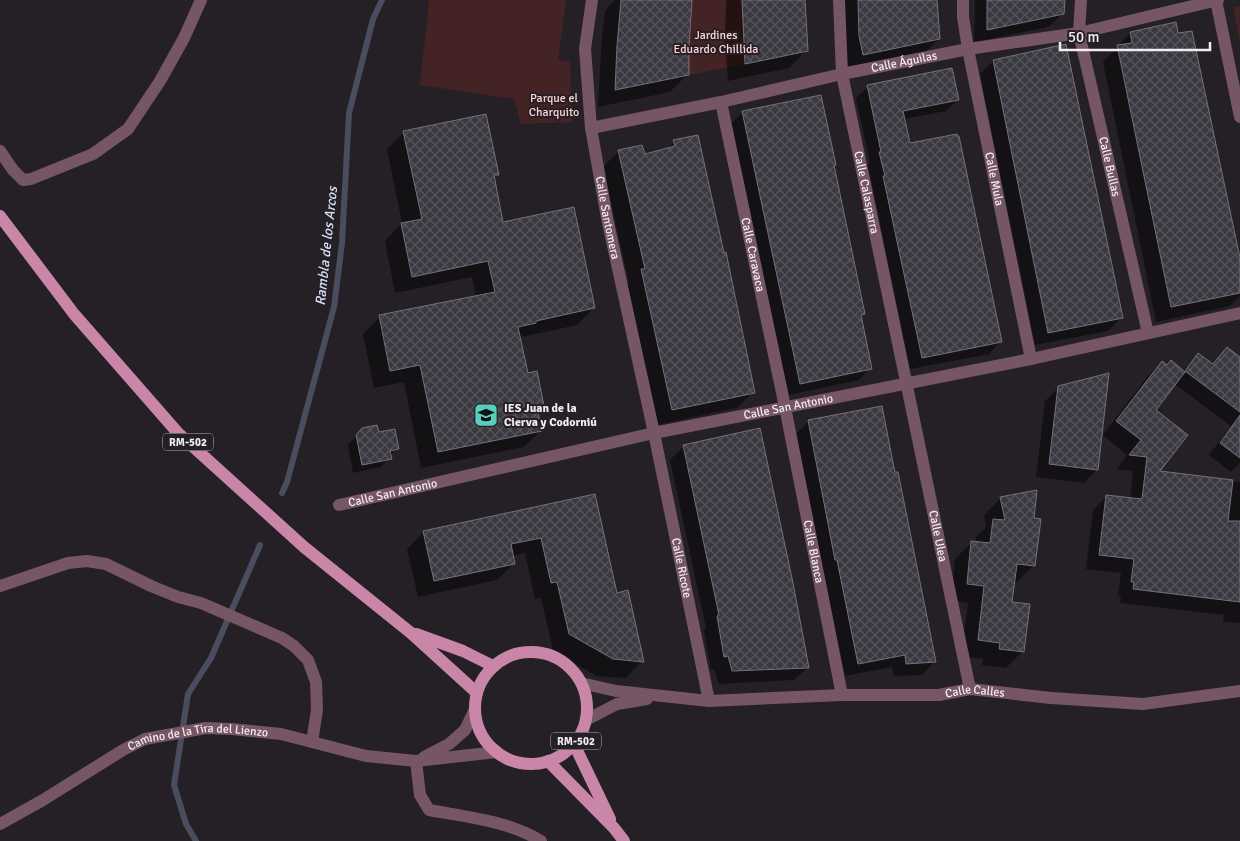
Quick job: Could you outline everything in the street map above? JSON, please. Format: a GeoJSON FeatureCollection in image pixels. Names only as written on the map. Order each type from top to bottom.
{"type":"FeatureCollection","features":[{"type":"Feature","properties":{"kind":"main road","name":"RM-502"},"geometry":{"type":"LineString","coordinates":[[0,216],[74,314],[178,433],[304,547],[411,633],[477,693]]}},
{"type":"Feature","properties":{"kind":"main road"},"geometry":{"type":"LineString","coordinates":[[411,633],[463,651],[493,666]]}},
{"type":"Feature","properties":{"kind":"main road","name":"RM-502"},"geometry":{"type":"LineString","coordinates":[[522,652],[538,652],[553,656],[567,665],[581,682],[587,706],[586,720],[574,744],[562,754],[548,761],[530,764],[512,761],[497,752],[485,740],[478,725],[475,709],[477,693],[480,683],[493,666],[506,657],[522,652]]}},
{"type":"Feature","properties":{"kind":"main road","name":"RM-502"},"geometry":{"type":"LineString","coordinates":[[574,744],[614,828]]}},
{"type":"Feature","properties":{"kind":"main road","name":"RM-502"},"geometry":{"type":"LineString","coordinates":[[548,761],[614,828],[624,841]]}},
{"type":"Feature","properties":{"kind":"street"},"geometry":{"type":"LineString","coordinates":[[0,151],[13,170],[24,180],[31,179],[93,154],[128,129],[160,81],[184,38],[201,0]]}},
{"type":"Feature","properties":{"kind":"street","name":"Calle Santomera"},"geometry":{"type":"LineString","coordinates":[[592,0],[585,49],[591,128],[607,218],[654,433]]}},
{"type":"Feature","properties":{"kind":"street","name":"Calle Calasparra"},"geometry":{"type":"LineString","coordinates":[[839,0],[842,74],[905,383]]}},
{"type":"Feature","properties":{"kind":"street","name":"Calle Mula"},"geometry":{"type":"LineString","coordinates":[[963,0],[963,17],[968,50],[1031,359]]}},
{"type":"Feature","properties":{"kind":"street","name":"Calle Bullas"},"geometry":{"type":"LineString","coordinates":[[1081,0],[1079,33],[1148,333]]}},
{"type":"Feature","properties":{"kind":"street"},"geometry":{"type":"LineString","coordinates":[[1217,0],[1240,117]]}},
{"type":"Feature","properties":{"kind":"street","name":"Calle Águilas"},"geometry":{"type":"LineString","coordinates":[[591,128],[721,102],[842,74],[968,50],[1079,33],[1217,0]]}},
{"type":"Feature","properties":{"kind":"street","name":"Calle Caravaca"},"geometry":{"type":"LineString","coordinates":[[721,102],[785,407]]}},
{"type":"Feature","properties":{"kind":"street","name":"Calle San Antonio"},"geometry":{"type":"LineString","coordinates":[[339,504],[654,433],[1031,359],[1240,313]]}},
{"type":"Feature","properties":{"kind":"street","name":"Calle Ulea"},"geometry":{"type":"LineString","coordinates":[[905,383],[970,689]]}},
{"type":"Feature","properties":{"kind":"street","name":"Calle Blanca"},"geometry":{"type":"LineString","coordinates":[[785,407],[842,695]]}},
{"type":"Feature","properties":{"kind":"street","name":"Calle Ricote"},"geometry":{"type":"LineString","coordinates":[[654,433],[709,702]]}},
{"type":"Feature","properties":{"kind":"street"},"geometry":{"type":"LineString","coordinates":[[0,586],[68,564],[88,561],[106,564],[151,586],[178,597],[201,603],[282,638],[294,646],[308,660],[316,682],[317,710],[312,742]]}},
{"type":"Feature","properties":{"kind":"street","name":"Calle Calles"},"geometry":{"type":"LineString","coordinates":[[581,682],[616,692],[709,702],[842,695],[939,695],[970,689],[1051,698],[1143,704],[1240,691]]}},
{"type":"Feature","properties":{"kind":"street"},"geometry":{"type":"LineString","coordinates":[[586,720],[617,704],[662,696]]}},
{"type":"Feature","properties":{"kind":"street"},"geometry":{"type":"LineString","coordinates":[[475,709],[465,730],[449,744],[416,761],[420,795],[429,810],[492,822],[530,834],[541,841]]}},
{"type":"Feature","properties":{"kind":"street","name":"Camino de la Tira del Lienzo"},"geometry":{"type":"LineString","coordinates":[[0,824],[43,800],[123,750],[145,739],[206,728],[281,734],[366,756],[416,761],[497,752]]}},
{"type":"Feature","properties":{"kind":"green space","name":"Parque el Charquito"},"geometry":{"type":"Polygon","coordinates":[[[429,0],[566,0],[558,60],[570,62],[572,122],[521,124],[514,99],[420,85],[429,0]]]}},
{"type":"Feature","properties":{"kind":"green space","name":"Jardines Eduardo Chillida"},"geometry":{"type":"Polygon","coordinates":[[[692,0],[742,0],[745,64],[689,75],[692,0]]]}},
{"type":"Feature","properties":{"kind":"green space"},"geometry":{"type":"Polygon","coordinates":[[[1240,6],[1240,42],[1233,7],[1240,6]]]}},
{"type":"Feature","properties":{"kind":"building"},"geometry":{"type":"Polygon","coordinates":[[[621,0],[692,0],[689,75],[615,90],[621,0]]]}},
{"type":"Feature","properties":{"kind":"building"},"geometry":{"type":"Polygon","coordinates":[[[742,0],[805,0],[808,51],[745,64],[742,0]]]}},
{"type":"Feature","properties":{"kind":"building"},"geometry":{"type":"Polygon","coordinates":[[[858,0],[937,0],[940,39],[863,55],[859,36],[858,0]]]}},
{"type":"Feature","properties":{"kind":"building"},"geometry":{"type":"Polygon","coordinates":[[[987,0],[1065,0],[1064,14],[987,30],[987,0]]]}},
{"type":"Feature","properties":{"kind":"building"},"geometry":{"type":"Polygon","coordinates":[[[1176,22],[1178,33],[1192,31],[1240,258],[1240,293],[1171,307],[1117,45],[1132,43],[1130,32],[1176,22]]]}},
{"type":"Feature","properties":{"kind":"building"},"geometry":{"type":"Polygon","coordinates":[[[1066,44],[1123,318],[1048,333],[993,60],[1066,44]]]}},
{"type":"Feature","properties":{"kind":"building"},"geometry":{"type":"Polygon","coordinates":[[[952,68],[959,100],[903,111],[910,143],[957,134],[959,136],[1002,342],[922,358],[883,176],[885,176],[879,152],[881,152],[867,85],[952,68]]]}},
{"type":"Feature","properties":{"kind":"building"},"geometry":{"type":"Polygon","coordinates":[[[821,95],[865,314],[861,315],[872,369],[800,384],[742,111],[821,95]]]}},
{"type":"Feature","properties":{"kind":"building"},"geometry":{"type":"Polygon","coordinates":[[[486,114],[499,175],[494,175],[503,222],[574,207],[595,308],[536,321],[536,323],[518,327],[528,373],[537,371],[544,406],[537,407],[542,431],[438,452],[420,365],[390,371],[379,315],[495,292],[488,261],[412,277],[401,223],[422,219],[403,131],[486,114]]]}},
{"type":"Feature","properties":{"kind":"building"},"geometry":{"type":"Polygon","coordinates":[[[698,135],[724,253],[726,252],[755,393],[672,410],[641,269],[645,269],[618,150],[642,145],[645,154],[675,146],[673,140],[698,135]]]}},
{"type":"Feature","properties":{"kind":"building"},"geometry":{"type":"Polygon","coordinates":[[[1227,347],[1240,357],[1240,412],[1185,371],[1198,353],[1213,364],[1227,347]]]}},
{"type":"Feature","properties":{"kind":"building"},"geometry":{"type":"Polygon","coordinates":[[[1171,360],[1185,372],[1156,410],[1188,435],[1160,471],[1233,480],[1228,521],[1240,521],[1240,602],[1133,589],[1134,582],[1131,582],[1134,559],[1099,555],[1106,495],[1142,499],[1147,457],[1129,455],[1141,440],[1116,421],[1162,361],[1167,365],[1171,360]]]}},
{"type":"Feature","properties":{"kind":"building"},"geometry":{"type":"Polygon","coordinates":[[[1109,373],[1098,470],[1049,464],[1058,386],[1109,373]]]}},
{"type":"Feature","properties":{"kind":"building"},"geometry":{"type":"Polygon","coordinates":[[[882,406],[895,472],[898,472],[936,662],[906,664],[905,655],[858,664],[837,560],[835,560],[808,420],[882,406]]]}},
{"type":"Feature","properties":{"kind":"building"},"geometry":{"type":"Polygon","coordinates":[[[1240,415],[1240,458],[1220,443],[1240,415]]]}},
{"type":"Feature","properties":{"kind":"building"},"geometry":{"type":"Polygon","coordinates":[[[377,425],[379,432],[395,429],[399,449],[390,451],[392,459],[362,465],[356,435],[362,428],[377,425]]]}},
{"type":"Feature","properties":{"kind":"building"},"geometry":{"type":"Polygon","coordinates":[[[760,428],[809,668],[732,671],[728,656],[724,657],[717,616],[719,615],[683,445],[760,428]]]}},
{"type":"Feature","properties":{"kind":"building"},"geometry":{"type":"Polygon","coordinates":[[[1037,490],[1034,518],[1041,519],[1035,566],[1017,564],[1012,602],[1030,604],[1024,652],[999,649],[1000,643],[978,640],[984,586],[967,584],[971,541],[990,543],[993,519],[1005,520],[1000,497],[1037,490]]]}},
{"type":"Feature","properties":{"kind":"building"},"geometry":{"type":"Polygon","coordinates":[[[595,494],[617,593],[628,590],[644,662],[613,659],[569,634],[557,582],[551,583],[541,538],[511,544],[515,564],[434,581],[423,531],[595,494]]]}},
{"type":"Feature","properties":{"kind":"waterway","name":"Rambla de los Arcos"},"geometry":{"type":"LineString","coordinates":[[282,493],[287,482],[334,307],[342,243],[349,113],[373,19],[382,0]]}},
{"type":"Feature","properties":{"kind":"waterway","name":"Rambla de los Arcos"},"geometry":{"type":"LineString","coordinates":[[196,841],[186,824],[174,785],[188,694],[211,658],[260,545]]}},
{"type":"Feature","properties":{"kind":"place","name":"IES Juan de la Cierva y Codorniú"},"geometry":{"type":"Point","coordinates":[486,415]}}]}
